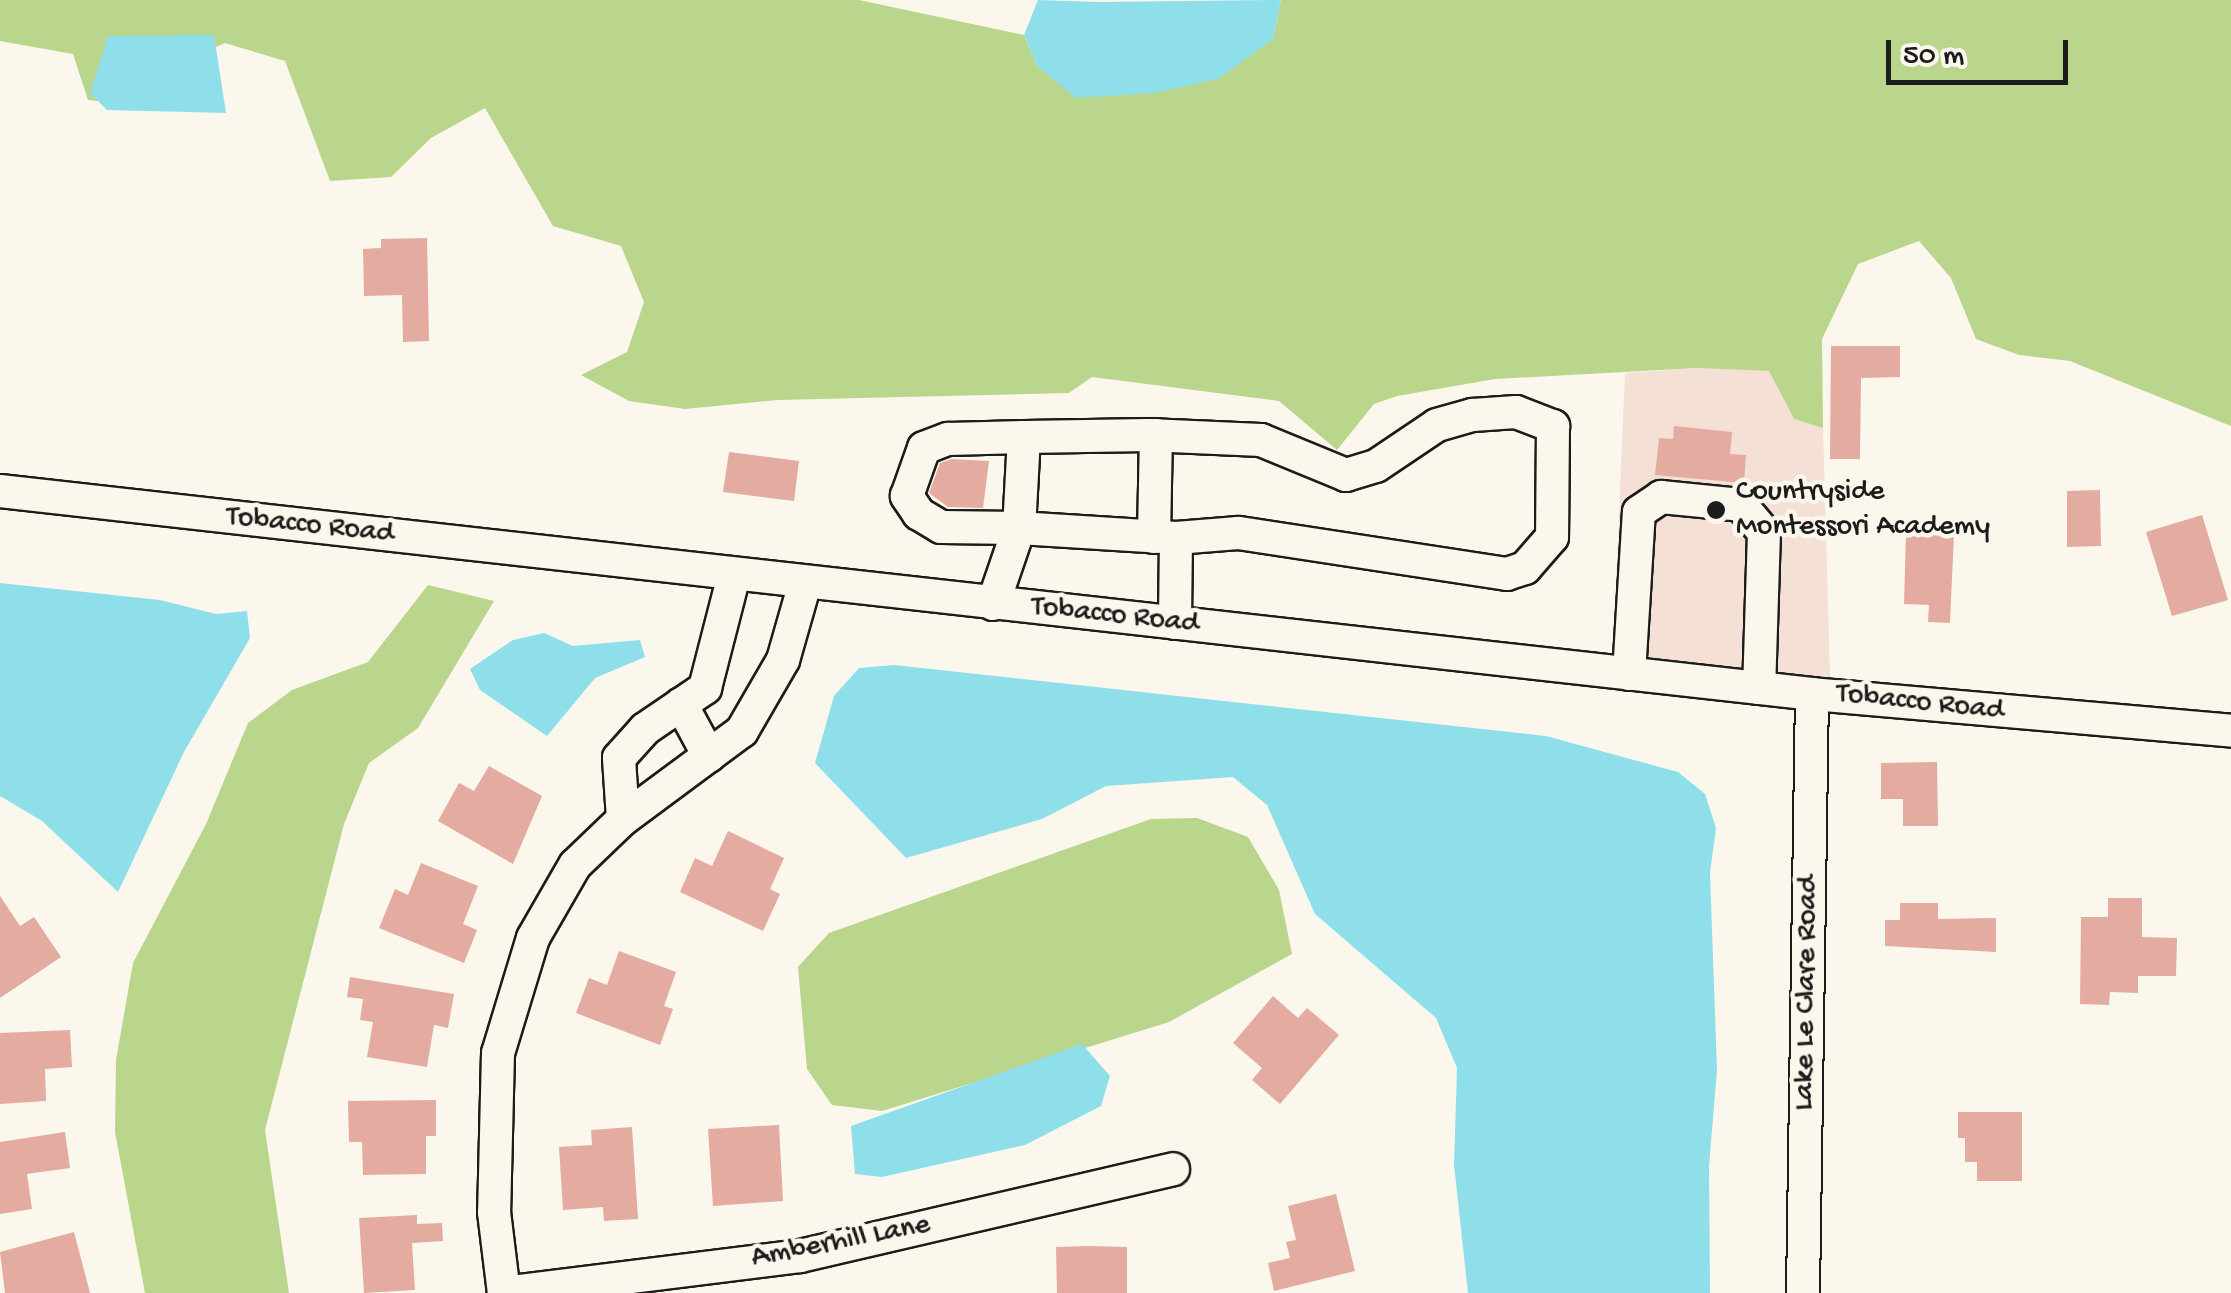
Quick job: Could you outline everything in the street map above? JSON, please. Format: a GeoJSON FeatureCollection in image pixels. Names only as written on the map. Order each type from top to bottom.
{"type":"FeatureCollection","features":[{"type":"Feature","properties":{"kind":"street"},"geometry":{"type":"LineString","coordinates":[[1516,412],[1553,426],[1552,537],[1525,568],[1506,574],[1238,533],[1165,537],[941,527],[919,514],[907,496],[924,448],[948,440],[1156,435],[1261,440],[1346,475],[1376,466],[1437,425],[1473,415],[1516,412]]}},
{"type":"Feature","properties":{"kind":"street"},"geometry":{"type":"LineString","coordinates":[[1156,435],[1175,624]]}},
{"type":"Feature","properties":{"kind":"street"},"geometry":{"type":"LineString","coordinates":[[993,604],[1018,528],[1024,438]]}},
{"type":"Feature","properties":{"kind":"street","name":"Tobacco Road"},"geometry":{"type":"LineString","coordinates":[[0,491],[1812,694],[2231,732]]}},
{"type":"Feature","properties":{"kind":"street"},"geometry":{"type":"LineString","coordinates":[[1629,674],[1639,512],[1662,497],[1742,505],[1764,532],[1759,688]]}},
{"type":"Feature","properties":{"kind":"street"},"geometry":{"type":"LineString","coordinates":[[623,818],[619,758],[645,728],[706,688],[734,575]]}},
{"type":"Feature","properties":{"kind":"street"},"geometry":{"type":"LineString","coordinates":[[504,1293],[494,1212],[498,1053],[533,938],[575,864],[623,818],[742,731],[784,660],[805,583]]}},
{"type":"Feature","properties":{"kind":"street","name":"Lake Le Clare Road"},"geometry":{"type":"LineString","coordinates":[[1803,1293],[1812,694]]}},
{"type":"Feature","properties":{"kind":"street"},"geometry":{"type":"LineString","coordinates":[[681,704],[709,756]]}},
{"type":"Feature","properties":{"kind":"street","name":"Amberhill Lane"},"geometry":{"type":"LineString","coordinates":[[504,1293],[800,1256],[1173,1169]]}},
{"type":"Feature","properties":{"kind":"shaded area"},"geometry":{"type":"Polygon","coordinates":[[[1696,368],[1769,371],[1794,419],[1823,428],[1831,712],[1612,681],[1625,373],[1696,368]]]}},
{"type":"Feature","properties":{"kind":"green space"},"geometry":{"type":"Polygon","coordinates":[[[0,0],[859,0],[1024,35],[1037,66],[1273,39],[1281,0],[2231,0],[2231,426],[2070,361],[2019,355],[1976,339],[1951,278],[1919,241],[1858,264],[1822,339],[1823,428],[1794,419],[1769,371],[1696,368],[1495,379],[1397,396],[1374,404],[1337,450],[1279,401],[1092,377],[1069,393],[777,400],[685,409],[629,401],[581,375],[627,352],[644,302],[621,246],[553,226],[485,108],[431,138],[391,177],[330,181],[285,61],[225,43],[187,60],[137,106],[88,100],[73,54],[0,41],[0,0]]]}},
{"type":"Feature","properties":{"kind":"green space"},"geometry":{"type":"Polygon","coordinates":[[[428,585],[494,601],[418,728],[369,763],[344,824],[265,1130],[289,1293],[145,1293],[115,1132],[116,1060],[133,963],[206,824],[248,723],[292,690],[368,662],[428,585]]]}},
{"type":"Feature","properties":{"kind":"green space"},"geometry":{"type":"Polygon","coordinates":[[[1197,818],[1248,837],[1279,890],[1292,954],[1169,1022],[882,1111],[832,1105],[807,1069],[798,967],[829,933],[1151,819],[1197,818]]]}},
{"type":"Feature","properties":{"kind":"water"},"geometry":{"type":"Polygon","coordinates":[[[1038,0],[1281,0],[1273,39],[1218,79],[1155,93],[1076,98],[1037,66],[1024,35],[1038,0]]]}},
{"type":"Feature","properties":{"kind":"water"},"geometry":{"type":"Polygon","coordinates":[[[214,35],[226,113],[107,110],[90,93],[108,36],[214,35]]]}},
{"type":"Feature","properties":{"kind":"water"},"geometry":{"type":"Polygon","coordinates":[[[0,583],[160,600],[216,614],[247,611],[250,638],[184,752],[118,892],[42,821],[0,796],[0,583]]]}},
{"type":"Feature","properties":{"kind":"water"},"geometry":{"type":"Polygon","coordinates":[[[544,633],[573,646],[640,640],[645,657],[595,678],[547,736],[480,690],[470,669],[513,640],[544,633]]]}},
{"type":"Feature","properties":{"kind":"water"},"geometry":{"type":"Polygon","coordinates":[[[894,665],[1546,736],[1678,772],[1705,794],[1716,828],[1710,873],[1717,1070],[1709,1166],[1710,1293],[1468,1293],[1454,1165],[1457,1068],[1436,1018],[1315,914],[1267,805],[1233,777],[1106,786],[1042,819],[906,858],[815,763],[834,696],[859,668],[894,665]]]}},
{"type":"Feature","properties":{"kind":"water"},"geometry":{"type":"Polygon","coordinates":[[[1082,1044],[1110,1076],[1101,1106],[1025,1145],[882,1177],[855,1174],[851,1126],[1082,1044]]]}},
{"type":"Feature","properties":{"kind":"building"},"geometry":{"type":"Polygon","coordinates":[[[427,238],[429,341],[403,342],[402,295],[364,296],[363,249],[381,248],[381,239],[427,238]]]}},
{"type":"Feature","properties":{"kind":"building"},"geometry":{"type":"Polygon","coordinates":[[[1831,346],[1900,346],[1900,377],[1861,378],[1860,459],[1830,459],[1831,346]]]}},
{"type":"Feature","properties":{"kind":"building"},"geometry":{"type":"Polygon","coordinates":[[[1674,426],[1732,432],[1730,454],[1746,455],[1744,483],[1655,475],[1659,438],[1673,439],[1674,426]]]}},
{"type":"Feature","properties":{"kind":"building"},"geometry":{"type":"Polygon","coordinates":[[[729,452],[799,461],[794,501],[723,492],[729,452]]]}},
{"type":"Feature","properties":{"kind":"building"},"geometry":{"type":"Polygon","coordinates":[[[952,459],[989,461],[983,508],[948,507],[929,493],[940,463],[952,459]]]}},
{"type":"Feature","properties":{"kind":"building"},"geometry":{"type":"Polygon","coordinates":[[[2100,490],[2101,546],[2067,547],[2067,491],[2100,490]]]}},
{"type":"Feature","properties":{"kind":"building"},"geometry":{"type":"Polygon","coordinates":[[[2202,515],[2228,600],[2172,616],[2146,532],[2202,515]]]}},
{"type":"Feature","properties":{"kind":"building"},"geometry":{"type":"Polygon","coordinates":[[[1906,533],[1954,534],[1950,623],[1928,622],[1929,605],[1904,604],[1906,533]]]}},
{"type":"Feature","properties":{"kind":"building"},"geometry":{"type":"Polygon","coordinates":[[[1937,762],[1938,826],[1903,826],[1903,799],[1881,799],[1881,763],[1937,762]]]}},
{"type":"Feature","properties":{"kind":"building"},"geometry":{"type":"Polygon","coordinates":[[[489,766],[542,796],[513,864],[438,821],[459,783],[474,791],[489,766]]]}},
{"type":"Feature","properties":{"kind":"building"},"geometry":{"type":"Polygon","coordinates":[[[728,831],[784,858],[770,889],[780,894],[763,931],[680,892],[695,858],[712,866],[728,831]]]}},
{"type":"Feature","properties":{"kind":"building"},"geometry":{"type":"Polygon","coordinates":[[[421,863],[478,886],[463,924],[477,930],[464,963],[379,928],[395,889],[408,895],[421,863]]]}},
{"type":"Feature","properties":{"kind":"building"},"geometry":{"type":"Polygon","coordinates":[[[0,896],[20,926],[34,917],[61,957],[0,998],[0,896]]]}},
{"type":"Feature","properties":{"kind":"building"},"geometry":{"type":"Polygon","coordinates":[[[2108,898],[2142,898],[2142,937],[2177,938],[2176,976],[2138,976],[2138,993],[2110,992],[2109,1005],[2080,1004],[2081,917],[2108,917],[2108,898]]]}},
{"type":"Feature","properties":{"kind":"building"},"geometry":{"type":"Polygon","coordinates":[[[1900,903],[1938,903],[1938,919],[1996,918],[1996,952],[1885,946],[1885,920],[1900,920],[1900,903]]]}},
{"type":"Feature","properties":{"kind":"building"},"geometry":{"type":"Polygon","coordinates":[[[619,951],[676,972],[664,1006],[673,1009],[660,1045],[576,1013],[589,978],[607,985],[619,951]]]}},
{"type":"Feature","properties":{"kind":"building"},"geometry":{"type":"Polygon","coordinates":[[[350,977],[454,994],[448,1028],[434,1025],[427,1067],[367,1057],[373,1022],[360,1020],[363,999],[347,997],[350,977]]]}},
{"type":"Feature","properties":{"kind":"building"},"geometry":{"type":"Polygon","coordinates":[[[1273,996],[1298,1018],[1307,1008],[1339,1035],[1280,1104],[1252,1080],[1262,1068],[1233,1043],[1273,996]]]}},
{"type":"Feature","properties":{"kind":"building"},"geometry":{"type":"Polygon","coordinates":[[[70,1030],[72,1067],[45,1069],[46,1101],[0,1104],[0,1033],[70,1030]]]}},
{"type":"Feature","properties":{"kind":"building"},"geometry":{"type":"Polygon","coordinates":[[[436,1100],[436,1136],[426,1136],[426,1174],[363,1175],[362,1142],[349,1142],[348,1101],[436,1100]]]}},
{"type":"Feature","properties":{"kind":"building"},"geometry":{"type":"Polygon","coordinates":[[[1958,1112],[2022,1112],[2022,1181],[1977,1181],[1977,1162],[1965,1162],[1965,1138],[1958,1138],[1958,1112]]]}},
{"type":"Feature","properties":{"kind":"building"},"geometry":{"type":"Polygon","coordinates":[[[779,1125],[783,1201],[713,1206],[708,1129],[779,1125]]]}},
{"type":"Feature","properties":{"kind":"building"},"geometry":{"type":"Polygon","coordinates":[[[632,1127],[638,1219],[604,1221],[603,1207],[563,1210],[559,1147],[592,1145],[591,1130],[632,1127]]]}},
{"type":"Feature","properties":{"kind":"building"},"geometry":{"type":"Polygon","coordinates":[[[65,1132],[70,1168],[27,1174],[32,1209],[0,1214],[0,1142],[65,1132]]]}},
{"type":"Feature","properties":{"kind":"building"},"geometry":{"type":"Polygon","coordinates":[[[1336,1194],[1355,1271],[1274,1291],[1268,1263],[1290,1258],[1286,1242],[1296,1240],[1288,1206],[1336,1194]]]}},
{"type":"Feature","properties":{"kind":"building"},"geometry":{"type":"Polygon","coordinates":[[[417,1215],[417,1224],[442,1223],[443,1241],[412,1243],[415,1290],[364,1293],[359,1218],[417,1215]]]}},
{"type":"Feature","properties":{"kind":"building"},"geometry":{"type":"Polygon","coordinates":[[[74,1232],[90,1293],[5,1293],[0,1252],[74,1232]]]}},
{"type":"Feature","properties":{"kind":"building"},"geometry":{"type":"Polygon","coordinates":[[[1056,1247],[1127,1247],[1127,1293],[1057,1293],[1056,1247]]]}},
{"type":"Feature","properties":{"kind":"place","name":"Countryside Montessori Academy"},"geometry":{"type":"Point","coordinates":[1716,510]}}]}
